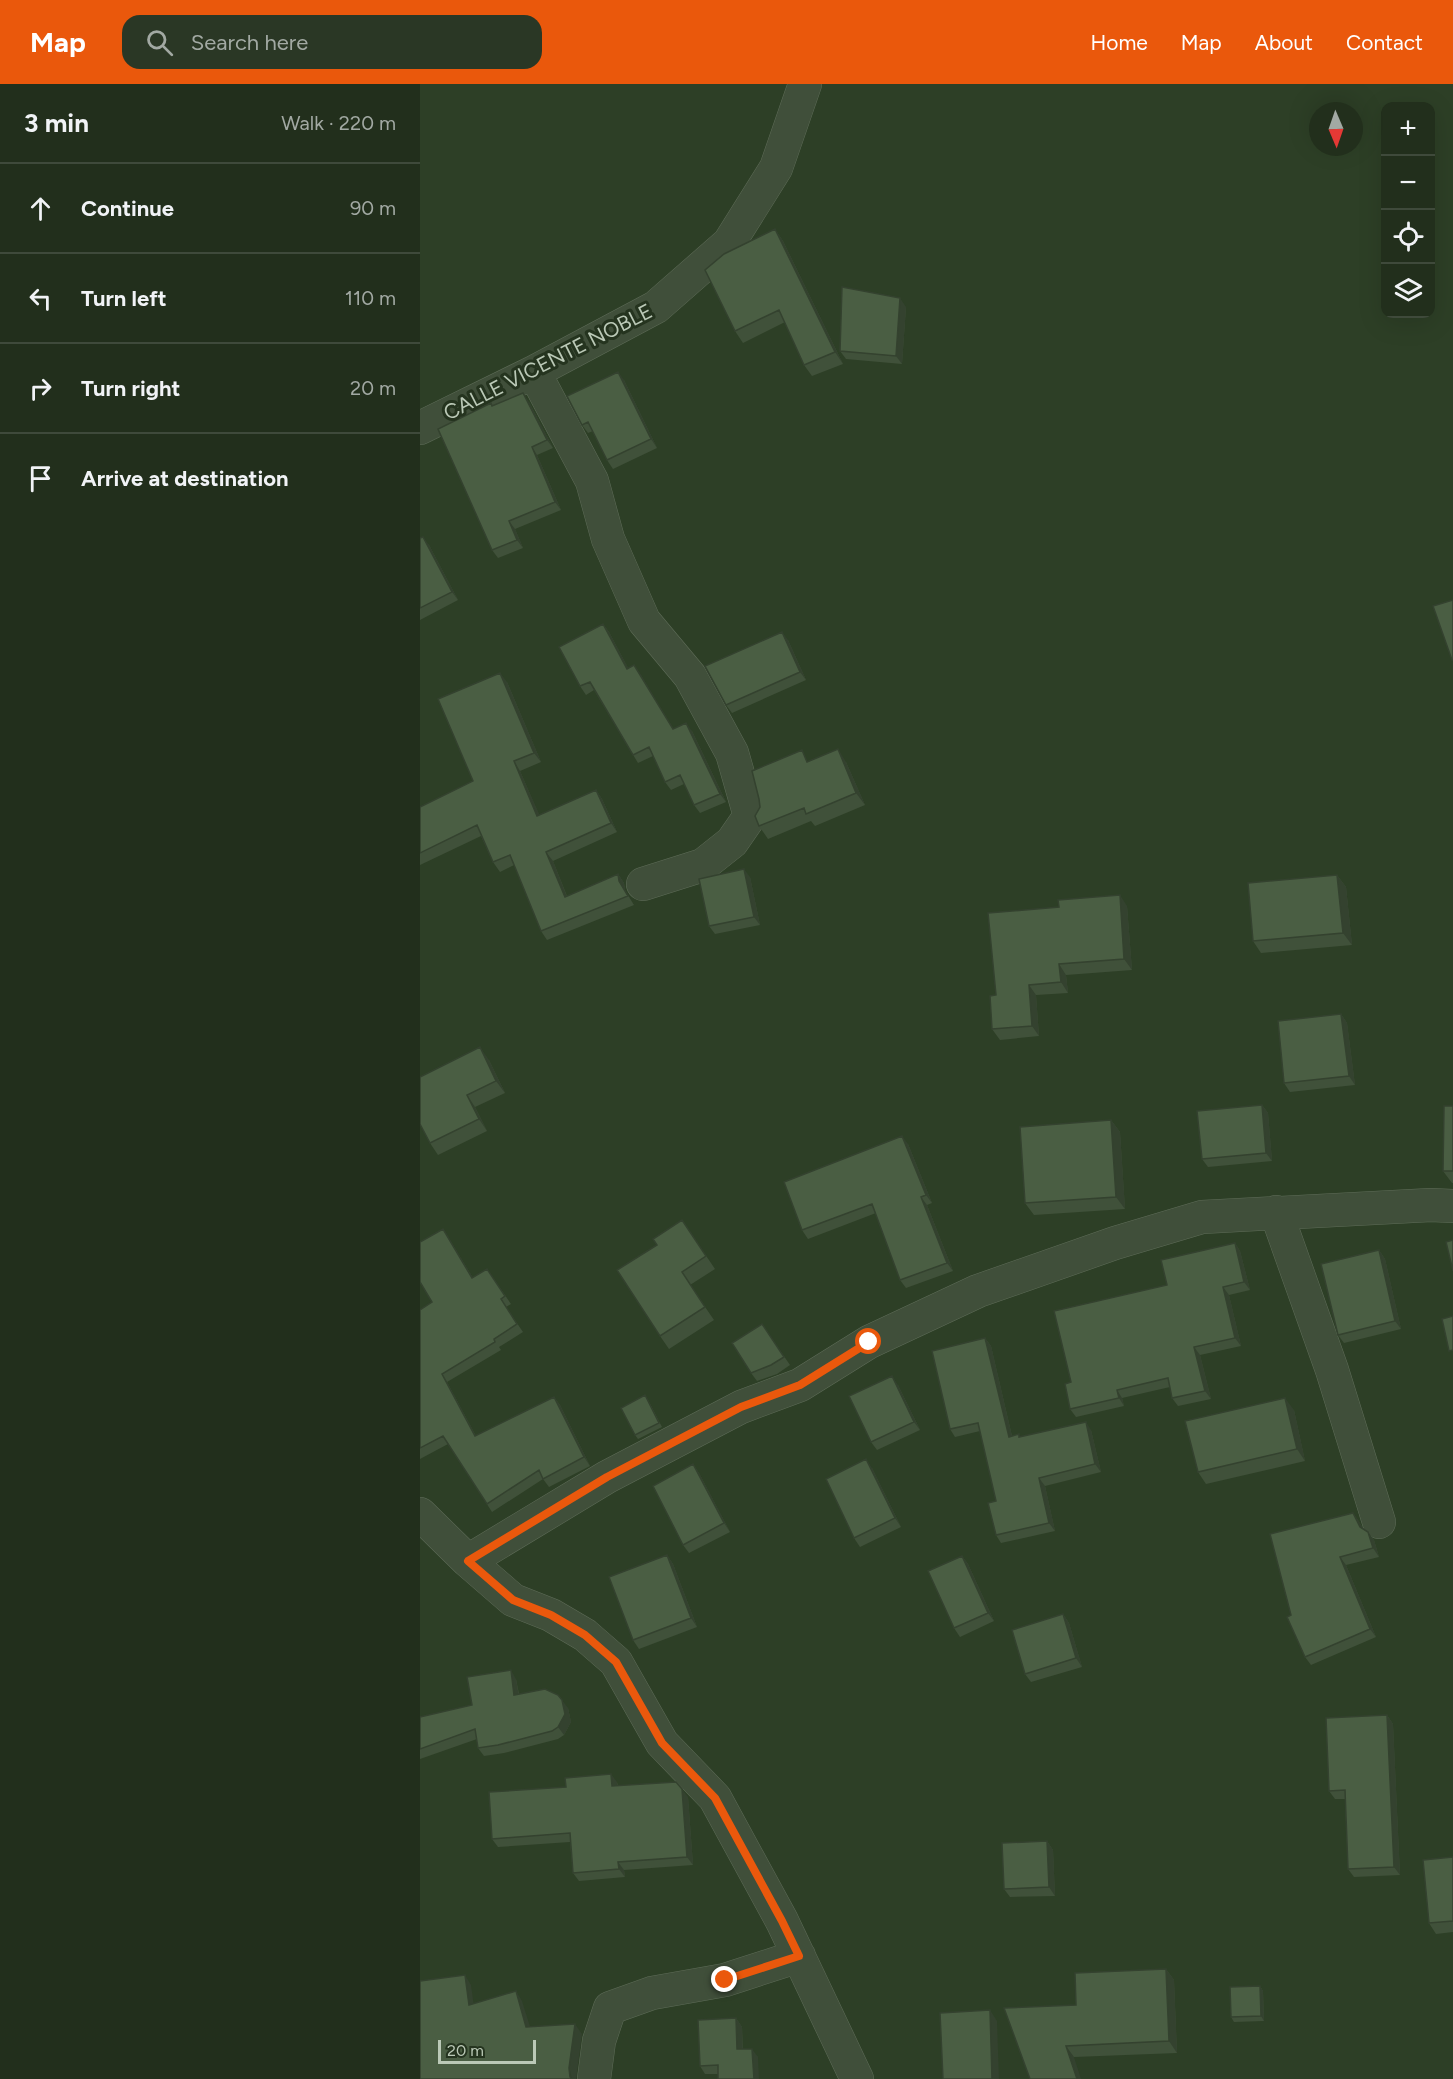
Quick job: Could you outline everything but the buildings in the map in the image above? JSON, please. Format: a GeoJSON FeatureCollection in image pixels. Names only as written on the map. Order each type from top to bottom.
{"type":"FeatureCollection","features":[{"type":"Feature","properties":{"kind":"street","name":"CALLE VICENTE NOBLE"},"geometry":{"type":"LineString","coordinates":[[420,428],[534,372],[656,307],[729,243],[776,168],[805,84]]}},
{"type":"Feature","properties":{"kind":"street"},"geometry":{"type":"LineString","coordinates":[[534,372],[592,481],[608,539],[644,621],[690,676],[732,753],[750,816],[732,842],[703,865],[644,884]]}},
{"type":"Feature","properties":{"kind":"street"},"geometry":{"type":"LineString","coordinates":[[468,1561],[607,1477],[741,1407],[800,1385],[869,1342],[978,1291],[1115,1243],[1202,1217],[1431,1205],[1453,1206]]}},
{"type":"Feature","properties":{"kind":"street"},"geometry":{"type":"LineString","coordinates":[[1276,1212],[1332,1370],[1379,1522]]}},
{"type":"Feature","properties":{"kind":"street"},"geometry":{"type":"LineString","coordinates":[[420,1514],[468,1561],[513,1600],[551,1615],[585,1635],[616,1662],[662,1743],[715,1798],[782,1921],[857,2079]]}},
{"type":"Feature","properties":{"kind":"street"},"geometry":{"type":"LineString","coordinates":[[594,2079],[599,2041],[610,2008],[652,1993],[725,1980],[799,1956]]}},
{"type":"Feature","properties":{"kind":"route"},"geometry":{"type":"LineString","coordinates":[[725,1980],[799,1956],[715,1798],[662,1743],[616,1662],[585,1635],[551,1615],[513,1600],[468,1561],[607,1477],[741,1407],[800,1385],[869,1342]]}}]}
